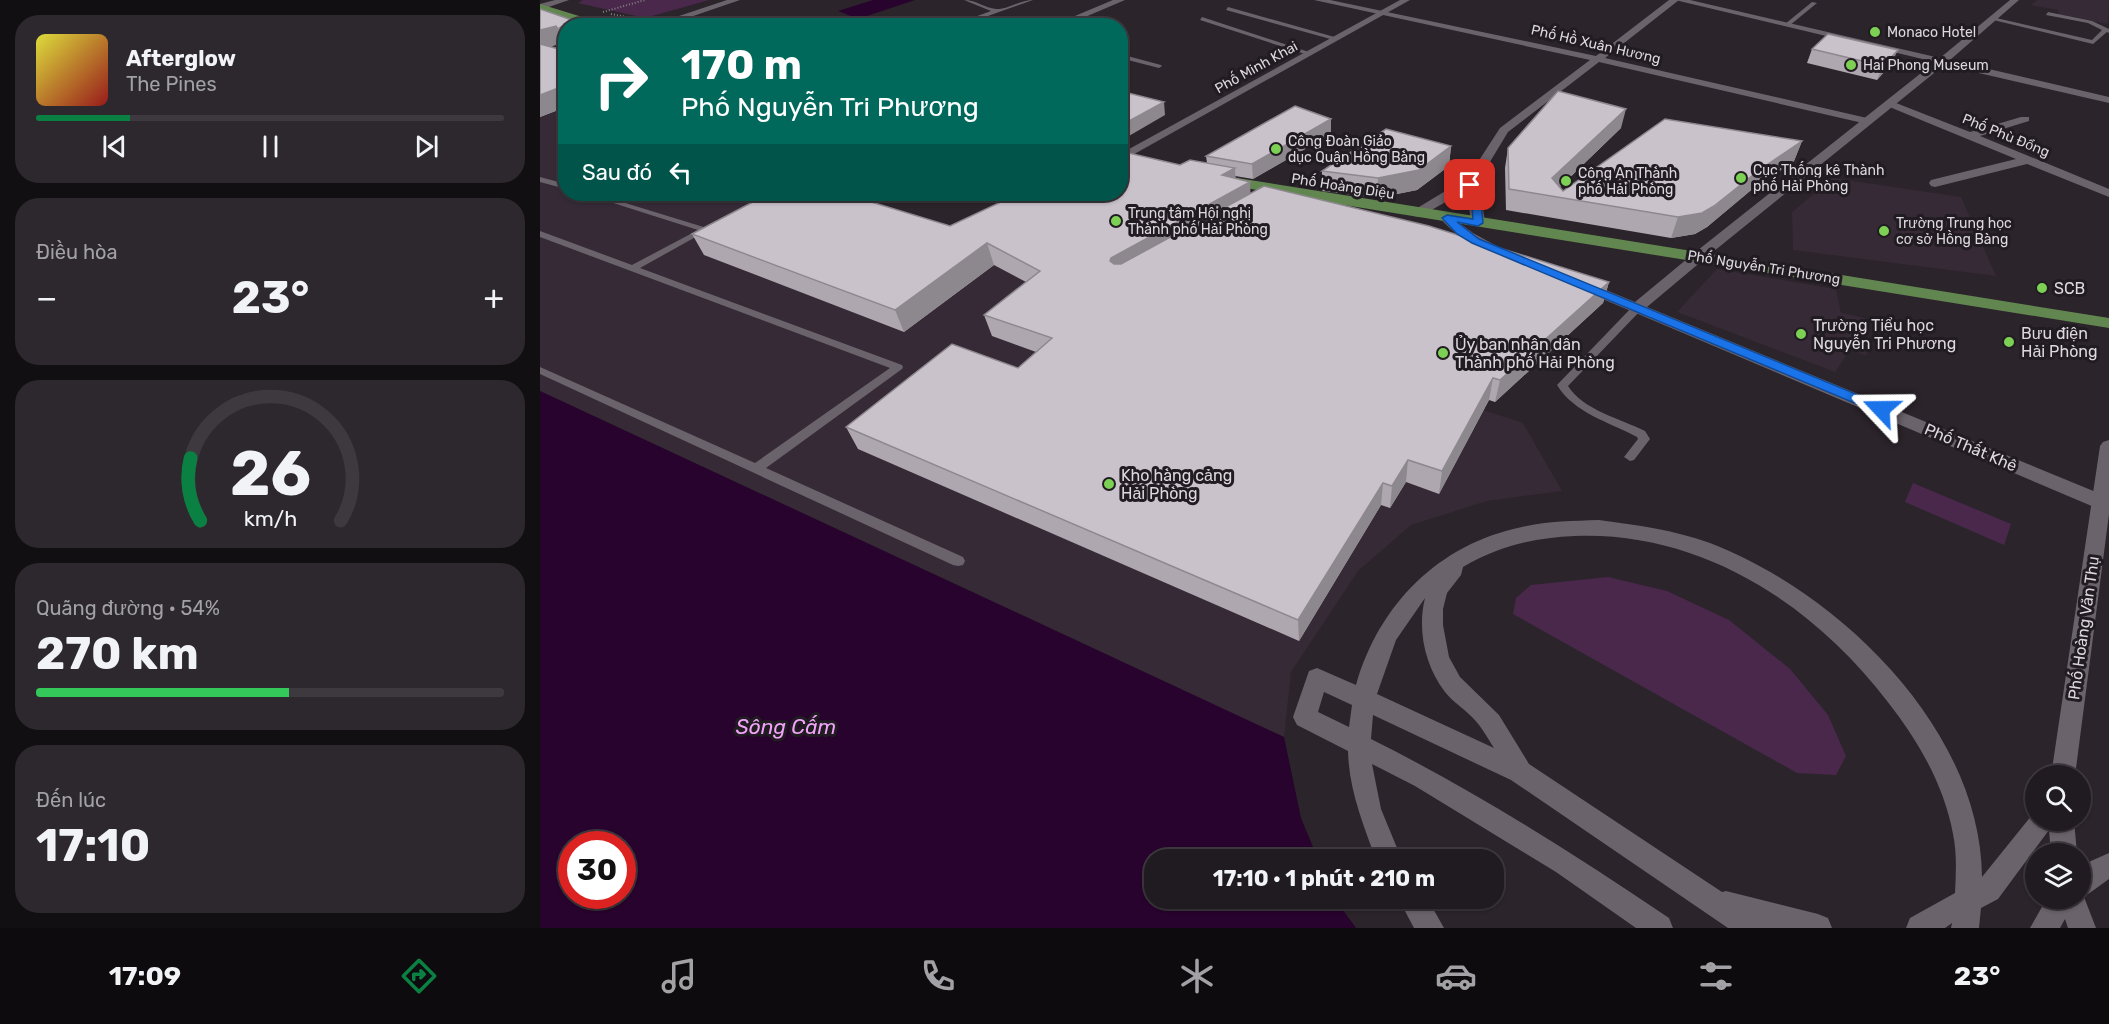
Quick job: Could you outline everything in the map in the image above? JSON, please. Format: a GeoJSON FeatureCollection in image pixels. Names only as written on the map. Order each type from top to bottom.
{"type":"FeatureCollection","features":[{"type":"Feature","properties":{"kind":"main road"},"geometry":{"type":"LineString","coordinates":[[540,7],[565,0]]}},
{"type":"Feature","properties":{"kind":"main road"},"geometry":{"type":"LineString","coordinates":[[666,18],[736,0]]}},
{"type":"Feature","properties":{"kind":"main road"},"geometry":{"type":"LineString","coordinates":[[1075,18],[1121,0]]}},
{"type":"Feature","properties":{"kind":"main road","name":"Phố Hồ Xuân Hương"},"geometry":{"type":"LineString","coordinates":[[1318,0],[1598,59],[1867,121]]}},
{"type":"Feature","properties":{"kind":"main road","name":"Phố Minh Khai"},"geometry":{"type":"LineString","coordinates":[[1128,156],[1406,0]]}},
{"type":"Feature","properties":{"kind":"main road"},"geometry":{"type":"LineString","coordinates":[[1419,213],[1456,190],[1470,185],[1504,130],[1677,0],[2109,100]]}},
{"type":"Feature","properties":{"kind":"main road"},"geometry":{"type":"LineString","coordinates":[[1638,308],[1698,257],[1891,104],[2015,0]]}},
{"type":"Feature","properties":{"kind":"main road"},"geometry":{"type":"LineString","coordinates":[[540,7],[576,18]]}},
{"type":"Feature","properties":{"kind":"main road","name":"Phố Phù Đổng"},"geometry":{"type":"LineString","coordinates":[[1891,104],[2109,193]]}},
{"type":"Feature","properties":{"kind":"main road"},"geometry":{"type":"LineString","coordinates":[[1969,136],[2025,119]]}},
{"type":"Feature","properties":{"kind":"main road"},"geometry":{"type":"LineString","coordinates":[[1935,183],[2027,160]]}},
{"type":"Feature","properties":{"kind":"main road"},"geometry":{"type":"LineString","coordinates":[[1128,162],[1143,165]]}},
{"type":"Feature","properties":{"kind":"main road","name":"Phố Hoàng Diệu"},"geometry":{"type":"LineString","coordinates":[[1213,178],[1277,194],[1419,213]]}},
{"type":"Feature","properties":{"kind":"main road"},"geometry":{"type":"LineString","coordinates":[[1470,185],[1475,193],[1478,223]]}},
{"type":"Feature","properties":{"kind":"main road","name":"Phố Nguyễn Tri Phương"},"geometry":{"type":"LineString","coordinates":[[1419,213],[2109,322]]}},
{"type":"Feature","properties":{"kind":"main road"},"geometry":{"type":"LineString","coordinates":[[1447,218],[1475,241],[1508,254]]}},
{"type":"Feature","properties":{"kind":"main road","name":"Phố Thất Khê"},"geometry":{"type":"LineString","coordinates":[[1573,281],[2101,502]]}},
{"type":"Feature","properties":{"kind":"main road","name":"Phố Hoàng Văn Thụ"},"geometry":{"type":"LineString","coordinates":[[2064,765],[2109,446]]}},
{"type":"Feature","properties":{"kind":"main road"},"geometry":{"type":"LineString","coordinates":[[1385,849],[1369,807],[1359,751],[1362,701],[1375,658],[1395,620],[1419,590],[1444,568],[1468,552],[1496,540],[1525,532],[1603,527],[1646,532],[1691,544],[1737,561],[1779,584],[1819,613],[1858,648],[1892,687],[1923,732],[1950,782],[1965,835],[1970,889],[1965,928]]}},
{"type":"Feature","properties":{"kind":"main road"},"geometry":{"type":"LineString","coordinates":[[1520,772],[1486,716],[1451,684],[1434,650],[1431,619],[1436,595],[1450,572],[1472,556],[1499,544],[1527,536],[1563,532],[1604,532],[1645,537],[1690,548],[1734,566],[1775,588],[1815,616],[1886,688],[1916,733],[1942,782],[1958,843],[1961,884],[1956,928]]}},
{"type":"Feature","properties":{"kind":"main road"},"geometry":{"type":"LineString","coordinates":[[1659,928],[1565,862],[1424,778],[1305,717],[1317,678],[1520,772],[1752,928]]}},
{"type":"Feature","properties":{"kind":"main road"},"geometry":{"type":"LineString","coordinates":[[1920,928],[1947,911],[1989,890],[2033,831]]}},
{"type":"Feature","properties":{"kind":"main road"},"geometry":{"type":"LineString","coordinates":[[2091,877],[2109,866]]}},
{"type":"Feature","properties":{"kind":"main road"},"geometry":{"type":"LineString","coordinates":[[1716,902],[1818,928]]}},
{"type":"Feature","properties":{"kind":"main road"},"geometry":{"type":"LineString","coordinates":[[1418,909],[1430,928]]}},
{"type":"Feature","properties":{"kind":"main road"},"geometry":{"type":"LineString","coordinates":[[2044,928],[2056,909]]}},
{"type":"Feature","properties":{"kind":"main road"},"geometry":{"type":"LineString","coordinates":[[2075,909],[2082,928]]}},
{"type":"Feature","properties":{"kind":"lane"},"geometry":{"type":"LineString","coordinates":[[967,0],[996,11]]}},
{"type":"Feature","properties":{"kind":"lane"},"geometry":{"type":"LineString","coordinates":[[976,18],[1030,0]]}},
{"type":"Feature","properties":{"kind":"lane"},"geometry":{"type":"LineString","coordinates":[[1787,25],[1814,3]]}},
{"type":"Feature","properties":{"kind":"lane"},"geometry":{"type":"LineString","coordinates":[[1228,9],[1336,39]]}},
{"type":"Feature","properties":{"kind":"lane"},"geometry":{"type":"LineString","coordinates":[[1992,19],[2092,42],[2108,31],[2090,22],[2048,14]]}},
{"type":"Feature","properties":{"kind":"lane"},"geometry":{"type":"LineString","coordinates":[[1202,19],[1310,54]]}},
{"type":"Feature","properties":{"kind":"lane"},"geometry":{"type":"LineString","coordinates":[[540,54],[558,48]]}},
{"type":"Feature","properties":{"kind":"lane"},"geometry":{"type":"LineString","coordinates":[[1128,59],[1159,66]]}},
{"type":"Feature","properties":{"kind":"lane"},"geometry":{"type":"LineString","coordinates":[[540,179],[558,185]]}},
{"type":"Feature","properties":{"kind":"lane"},"geometry":{"type":"LineString","coordinates":[[613,201],[706,228],[633,268]]}},
{"type":"Feature","properties":{"kind":"lane"},"geometry":{"type":"LineString","coordinates":[[540,234],[898,367],[756,469]]}},
{"type":"Feature","properties":{"kind":"lane"},"geometry":{"type":"LineString","coordinates":[[1630,457],[1644,439],[1641,434],[1579,402],[1565,393],[1562,385],[1638,308]]}},
{"type":"Feature","properties":{"kind":"lane"},"geometry":{"type":"LineString","coordinates":[[540,370],[958,561]]}},
{"type":"Feature","properties":{"kind":"path"},"geometry":{"type":"LineString","coordinates":[[624,18],[603,12],[645,0]]}},
{"type":"Feature","properties":{"kind":"shaded area"},"geometry":{"type":"Polygon","coordinates":[[[583,0],[709,0],[645,18],[578,3],[583,0]]]}},
{"type":"Feature","properties":{"kind":"shaded area"},"geometry":{"type":"Polygon","coordinates":[[[2037,0],[2109,0],[2108,24],[2059,15],[2058,10],[2031,5],[2037,0]]]}},
{"type":"Feature","properties":{"kind":"shaded area"},"geometry":{"type":"Polygon","coordinates":[[[540,19],[558,24],[558,201],[874,201],[1106,286],[1523,423],[1562,491],[1487,501],[1411,525],[1358,571],[1291,672],[1284,737],[540,391],[540,19]]]}},
{"type":"Feature","properties":{"kind":"shaded area","name":"Trường Trung học cơ sở Hồng Bàng"},"geometry":{"type":"Polygon","coordinates":[[[1833,178],[1961,197],[1996,276],[1793,250],[1792,212],[1833,178]]]}},
{"type":"Feature","properties":{"kind":"shaded area","name":"Trường Tiểu học Nguyễn Tri Phương"},"geometry":{"type":"Polygon","coordinates":[[[1717,269],[1836,289],[1841,313],[1865,318],[1867,356],[1850,350],[1835,372],[1677,312],[1717,269]]]}},
{"type":"Feature","properties":{"kind":"shaded area"},"geometry":{"type":"Polygon","coordinates":[[[1913,483],[2011,524],[2004,545],[1905,502],[1913,483]]]}},
{"type":"Feature","properties":{"kind":"shaded area"},"geometry":{"type":"Polygon","coordinates":[[[1608,577],[1667,591],[1729,620],[1790,669],[1828,715],[1846,756],[1836,775],[1797,773],[1513,614],[1516,598],[1531,585],[1608,577]]]}},
{"type":"Feature","properties":{"kind":"water"},"geometry":{"type":"Polygon","coordinates":[[[873,0],[915,0],[861,18],[838,11],[873,0]]]}},
{"type":"Feature","properties":{"kind":"water","name":"Sông Cấm"},"geometry":{"type":"Polygon","coordinates":[[[540,391],[1284,737],[1301,818],[1314,849],[1144,849],[1144,909],[1342,909],[1356,928],[540,928],[540,391]]]}},
{"type":"Feature","properties":{"kind":"building"},"geometry":{"type":"Polygon","coordinates":[[[540,9],[566,18],[558,18],[558,29],[556,26],[540,30],[540,9]]]}},
{"type":"Feature","properties":{"kind":"building"},"geometry":{"type":"Polygon","coordinates":[[[1828,34],[1898,50],[1883,66],[1812,49],[1828,34]]]}},
{"type":"Feature","properties":{"kind":"building"},"geometry":{"type":"Polygon","coordinates":[[[540,44],[558,49],[558,88],[540,95],[540,44]]]}},
{"type":"Feature","properties":{"kind":"building"},"geometry":{"type":"Polygon","coordinates":[[[1558,91],[1626,109],[1552,178],[1563,191],[1665,119],[1802,141],[1758,171],[1714,206],[1702,213],[1678,217],[1509,189],[1508,148],[1558,91]]]}},
{"type":"Feature","properties":{"kind":"building"},"geometry":{"type":"Polygon","coordinates":[[[1128,93],[1164,102],[1128,122],[1128,93]]]}},
{"type":"Feature","properties":{"kind":"building"},"geometry":{"type":"Polygon","coordinates":[[[1295,106],[1331,119],[1252,164],[1206,156],[1295,106]]]}},
{"type":"Feature","properties":{"kind":"building"},"geometry":{"type":"Polygon","coordinates":[[[1386,129],[1451,146],[1419,170],[1378,178],[1322,171],[1386,129]]]}},
{"type":"Feature","properties":{"kind":"building"},"geometry":{"type":"Polygon","coordinates":[[[1128,153],[1180,165],[1190,160],[1235,168],[1222,175],[1250,182],[1111,258],[1110,261],[1114,264],[1121,264],[1264,186],[1429,226],[1609,282],[1500,380],[1493,378],[1442,471],[1408,460],[1392,486],[1383,483],[1298,620],[846,427],[952,344],[1018,368],[1052,338],[984,315],[1040,271],[987,243],[895,310],[692,234],[755,201],[868,201],[950,226],[1003,201],[1128,201],[1128,153]]]}},
{"type":"Feature","properties":{"kind":"place","name":"Monaco Hotel"},"geometry":{"type":"Point","coordinates":[1875,32]}},
{"type":"Feature","properties":{"kind":"place","name":"Hai Phong Museum"},"geometry":{"type":"Point","coordinates":[1851,65]}},
{"type":"Feature","properties":{"kind":"place","name":"Công Đoàn Giáo dục Quận Hồng Bàng"},"geometry":{"type":"Point","coordinates":[1276,149]}},
{"type":"Feature","properties":{"kind":"place","name":"Cục Thống kê Thành phố Hải Phòng"},"geometry":{"type":"Point","coordinates":[1741,178]}},
{"type":"Feature","properties":{"kind":"place","name":"Công An Thành phố Hải Phòng"},"geometry":{"type":"Point","coordinates":[1566,181]}},
{"type":"Feature","properties":{"kind":"place","name":"Trung tâm Hội nghị Thành phố Hải Phòng"},"geometry":{"type":"Point","coordinates":[1116,221]}},
{"type":"Feature","properties":{"kind":"place","name":"Trường Trung học cơ sở Hồng Bàng"},"geometry":{"type":"Point","coordinates":[1884,231]}},
{"type":"Feature","properties":{"kind":"place","name":"SCB"},"geometry":{"type":"Point","coordinates":[2042,288]}},
{"type":"Feature","properties":{"kind":"place","name":"Trường Tiểu học Nguyễn Tri Phương"},"geometry":{"type":"Point","coordinates":[1801,334]}},
{"type":"Feature","properties":{"kind":"place","name":"Bưu điện Hải Phòng"},"geometry":{"type":"Point","coordinates":[2009,342]}},
{"type":"Feature","properties":{"kind":"place","name":"Ủy ban nhân dân Thành phố Hải Phòng"},"geometry":{"type":"Point","coordinates":[1443,353]}},
{"type":"Feature","properties":{"kind":"place","name":"Kho hàng cảng Hải Phòng"},"geometry":{"type":"Point","coordinates":[1109,484]}},
{"type":"Feature","properties":{"kind":"route"},"geometry":{"type":"LineString","coordinates":[[1470,185],[1475,193],[1478,223],[1447,218],[1475,241],[1881,409]]}}]}
